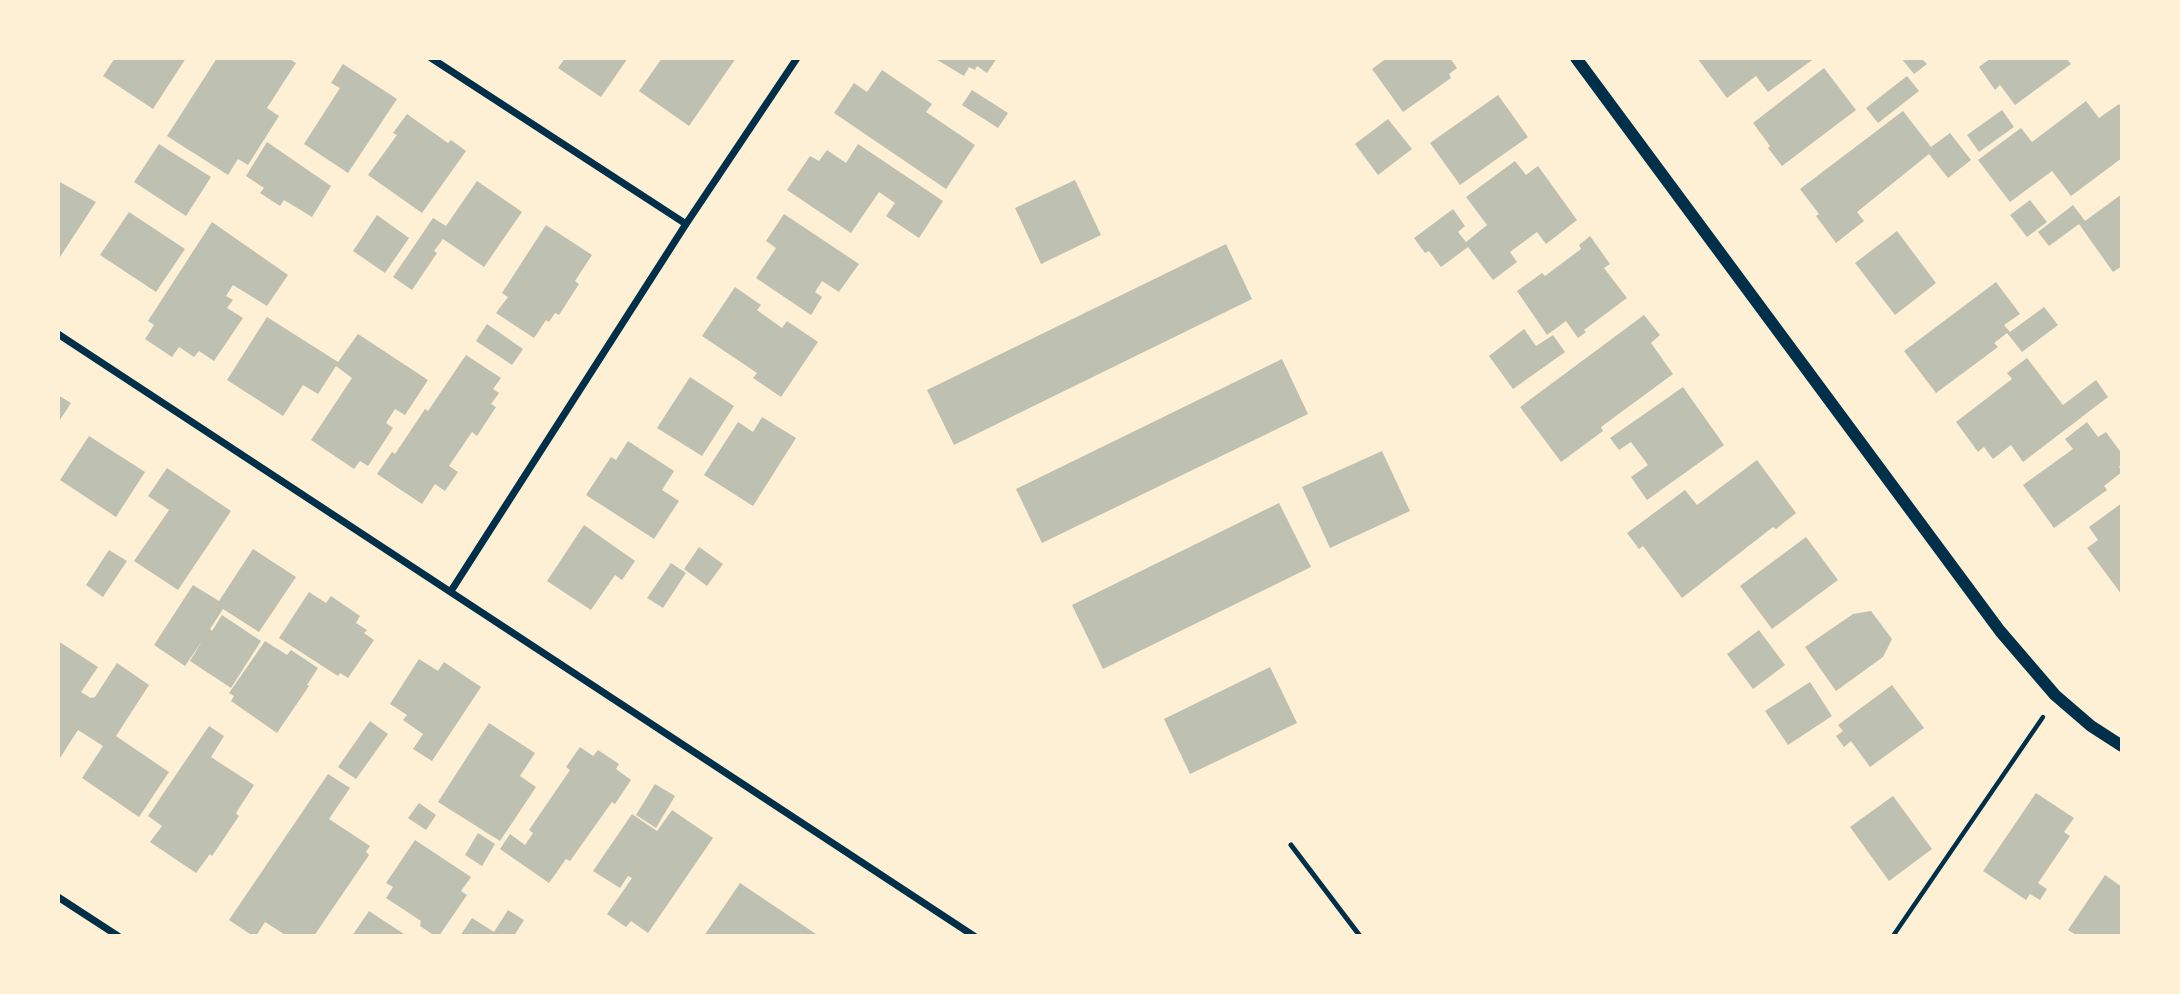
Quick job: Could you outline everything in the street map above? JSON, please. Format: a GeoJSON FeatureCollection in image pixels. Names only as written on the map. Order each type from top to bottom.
{"type":"FeatureCollection","features":[{"type":"Feature","properties":{"kind":"street"},"geometry":{"type":"LineString","coordinates":[[431,58],[686,224]]}},
{"type":"Feature","properties":{"kind":"street"},"geometry":{"type":"LineString","coordinates":[[451,591],[686,224],[797,58]]}},
{"type":"Feature","properties":{"kind":"street"},"geometry":{"type":"LineString","coordinates":[[1576,58],[2000,631],[2055,695],[2091,726],[2122,746]]}},
{"type":"Feature","properties":{"kind":"street"},"geometry":{"type":"LineString","coordinates":[[58,334],[974,936]]}},
{"type":"Feature","properties":{"kind":"street"},"geometry":{"type":"LineString","coordinates":[[58,897],[118,936]]}},
{"type":"Feature","properties":{"kind":"lane"},"geometry":{"type":"LineString","coordinates":[[1291,845],[1360,936]]}},
{"type":"Feature","properties":{"kind":"path"},"geometry":{"type":"LineString","coordinates":[[1894,936],[2052,704],[2055,695]]}},
{"type":"Feature","properties":{"kind":"building"},"geometry":{"type":"Polygon","coordinates":[[[115,58],[186,58],[153,109],[103,76],[115,58]]]}},
{"type":"Feature","properties":{"kind":"building"},"geometry":{"type":"Polygon","coordinates":[[[217,58],[288,58],[296,63],[267,108],[279,116],[248,165],[238,159],[228,175],[167,136],[217,58]]]}},
{"type":"Feature","properties":{"kind":"building"},"geometry":{"type":"Polygon","coordinates":[[[565,58],[628,58],[601,97],[558,68],[565,58]]]}},
{"type":"Feature","properties":{"kind":"building"},"geometry":{"type":"Polygon","coordinates":[[[662,58],[736,58],[689,126],[639,91],[662,58]]]}},
{"type":"Feature","properties":{"kind":"building"},"geometry":{"type":"Polygon","coordinates":[[[934,58],[997,58],[987,73],[977,66],[975,70],[969,67],[964,76],[934,58]]]}},
{"type":"Feature","properties":{"kind":"building"},"geometry":{"type":"Polygon","coordinates":[[[1387,58],[1450,58],[1457,68],[1449,74],[1451,78],[1403,112],[1372,69],[1387,58]]]}},
{"type":"Feature","properties":{"kind":"building"},"geometry":{"type":"Polygon","coordinates":[[[1697,58],[1815,58],[1768,92],[1756,76],[1727,98],[1697,58]]]}},
{"type":"Feature","properties":{"kind":"building"},"geometry":{"type":"Polygon","coordinates":[[[1901,58],[1921,58],[1927,64],[1914,74],[1901,58]]]}},
{"type":"Feature","properties":{"kind":"building"},"geometry":{"type":"Polygon","coordinates":[[[1991,58],[2066,58],[2071,64],[2015,105],[2000,85],[1995,90],[1979,67],[1991,58]]]}},
{"type":"Feature","properties":{"kind":"building"},"geometry":{"type":"Polygon","coordinates":[[[343,64],[397,99],[348,173],[304,144],[340,88],[331,83],[343,64]]]}},
{"type":"Feature","properties":{"kind":"building"},"geometry":{"type":"Polygon","coordinates":[[[1824,68],[1856,110],[1782,166],[1753,123],[1824,68]]]}},
{"type":"Feature","properties":{"kind":"building"},"geometry":{"type":"Polygon","coordinates":[[[882,70],[932,104],[926,112],[975,145],[946,189],[834,113],[854,83],[867,92],[882,70]]]}},
{"type":"Feature","properties":{"kind":"building"},"geometry":{"type":"Polygon","coordinates":[[[1907,76],[1919,91],[1878,123],[1866,108],[1907,76]]]}},
{"type":"Feature","properties":{"kind":"building"},"geometry":{"type":"Polygon","coordinates":[[[972,90],[1008,113],[998,128],[962,105],[972,90]]]}},
{"type":"Feature","properties":{"kind":"building"},"geometry":{"type":"Polygon","coordinates":[[[1498,95],[1528,137],[1460,185],[1430,143],[1498,95]]]}},
{"type":"Feature","properties":{"kind":"building"},"geometry":{"type":"Polygon","coordinates":[[[2086,101],[2099,118],[2119,104],[2122,108],[2122,158],[2071,196],[2052,171],[2010,202],[1978,160],[2021,128],[2032,142],[2086,101]]]}},
{"type":"Feature","properties":{"kind":"building"},"geometry":{"type":"Polygon","coordinates":[[[2002,110],[2014,127],[1979,152],[1967,135],[2002,110]]]}},
{"type":"Feature","properties":{"kind":"building"},"geometry":{"type":"Polygon","coordinates":[[[1903,111],[1931,147],[1950,133],[1971,160],[1948,178],[1929,154],[1857,212],[1864,221],[1836,243],[1800,189],[1903,111]]]}},
{"type":"Feature","properties":{"kind":"building"},"geometry":{"type":"Polygon","coordinates":[[[407,114],[448,143],[451,140],[466,151],[422,213],[368,175],[397,135],[393,133],[407,114]]]}},
{"type":"Feature","properties":{"kind":"building"},"geometry":{"type":"Polygon","coordinates":[[[1388,119],[1412,149],[1378,175],[1355,144],[1388,119]]]}},
{"type":"Feature","properties":{"kind":"building"},"geometry":{"type":"Polygon","coordinates":[[[267,142],[331,186],[312,217],[284,200],[280,206],[260,193],[264,188],[246,176],[267,142]]]}},
{"type":"Feature","properties":{"kind":"building"},"geometry":{"type":"Polygon","coordinates":[[[159,144],[211,177],[186,216],[134,182],[159,144]]]}},
{"type":"Feature","properties":{"kind":"building"},"geometry":{"type":"Polygon","coordinates":[[[858,144],[943,201],[919,238],[886,216],[895,203],[879,192],[851,233],[787,190],[810,156],[819,161],[827,150],[846,163],[858,144]]]}},
{"type":"Feature","properties":{"kind":"building"},"geometry":{"type":"Polygon","coordinates":[[[1515,161],[1526,175],[1538,166],[1577,220],[1546,244],[1537,232],[1510,252],[1517,262],[1493,280],[1468,247],[1441,267],[1429,251],[1425,253],[1414,238],[1453,209],[1465,226],[1458,232],[1466,242],[1487,225],[1466,197],[1515,161]]]}},
{"type":"Feature","properties":{"kind":"building"},"geometry":{"type":"Polygon","coordinates":[[[1075,180],[1101,235],[1041,264],[1015,208],[1075,180]]]}},
{"type":"Feature","properties":{"kind":"building"},"geometry":{"type":"Polygon","coordinates":[[[58,181],[96,202],[60,257],[58,255],[58,181]]]}},
{"type":"Feature","properties":{"kind":"building"},"geometry":{"type":"Polygon","coordinates":[[[477,181],[522,212],[484,267],[443,239],[434,251],[437,253],[412,290],[393,277],[433,218],[446,226],[477,181]]]}},
{"type":"Feature","properties":{"kind":"building"},"geometry":{"type":"Polygon","coordinates":[[[2122,194],[2122,266],[2113,272],[2079,224],[2049,246],[2038,232],[2073,205],[2085,221],[2122,194]]]}},
{"type":"Feature","properties":{"kind":"building"},"geometry":{"type":"Polygon","coordinates":[[[2030,200],[2047,222],[2027,237],[2010,215],[2030,200]]]}},
{"type":"Feature","properties":{"kind":"building"},"geometry":{"type":"Polygon","coordinates":[[[129,212],[185,249],[156,292],[100,255],[129,212]]]}},
{"type":"Feature","properties":{"kind":"building"},"geometry":{"type":"Polygon","coordinates":[[[784,214],[859,264],[839,292],[822,281],[815,292],[822,297],[811,315],[756,278],[776,248],[766,241],[784,214]]]}},
{"type":"Feature","properties":{"kind":"building"},"geometry":{"type":"Polygon","coordinates":[[[377,215],[409,238],[385,273],[353,251],[377,215]]]}},
{"type":"Feature","properties":{"kind":"building"},"geometry":{"type":"Polygon","coordinates":[[[212,222],[288,275],[267,306],[233,285],[226,296],[233,300],[227,308],[243,318],[214,361],[199,351],[194,357],[179,347],[172,357],[145,339],[154,325],[148,321],[212,222]]]}},
{"type":"Feature","properties":{"kind":"building"},"geometry":{"type":"Polygon","coordinates":[[[546,225],[592,255],[575,281],[579,284],[559,315],[555,313],[549,322],[546,320],[534,338],[496,313],[508,297],[502,293],[546,225]]]}},
{"type":"Feature","properties":{"kind":"building"},"geometry":{"type":"Polygon","coordinates":[[[1897,231],[1936,283],[1895,315],[1855,263],[1897,231]]]}},
{"type":"Feature","properties":{"kind":"building"},"geometry":{"type":"Polygon","coordinates":[[[1590,236],[1610,264],[1604,268],[1627,298],[1584,330],[1586,332],[1578,338],[1566,321],[1547,335],[1517,291],[1542,273],[1545,276],[1581,249],[1579,245],[1590,236]]]}},
{"type":"Feature","properties":{"kind":"building"},"geometry":{"type":"Polygon","coordinates":[[[1226,244],[1252,299],[954,445],[927,390],[1226,244]]]}},
{"type":"Feature","properties":{"kind":"building"},"geometry":{"type":"Polygon","coordinates":[[[1996,282],[2020,314],[2004,325],[2010,332],[2044,307],[2058,325],[2022,352],[2007,333],[1994,343],[1998,347],[1936,393],[1904,351],[1996,282]]]}},
{"type":"Feature","properties":{"kind":"building"},"geometry":{"type":"Polygon","coordinates":[[[735,287],[761,305],[757,310],[782,328],[787,321],[818,342],[781,397],[753,378],[757,373],[702,336],[735,287]]]}},
{"type":"Feature","properties":{"kind":"building"},"geometry":{"type":"Polygon","coordinates":[[[1644,315],[1660,335],[1651,343],[1673,374],[1601,427],[1603,431],[1561,462],[1520,407],[1644,315]]]}},
{"type":"Feature","properties":{"kind":"building"},"geometry":{"type":"Polygon","coordinates":[[[267,317],[338,362],[358,334],[428,380],[405,415],[395,409],[386,423],[393,428],[368,466],[360,461],[354,469],[311,440],[352,378],[336,366],[318,394],[303,385],[283,416],[227,380],[267,317]]]}},
{"type":"Feature","properties":{"kind":"building"},"geometry":{"type":"Polygon","coordinates":[[[487,324],[523,349],[512,365],[476,341],[487,324]]]}},
{"type":"Feature","properties":{"kind":"building"},"geometry":{"type":"Polygon","coordinates":[[[1524,329],[1536,346],[1553,335],[1565,352],[1513,389],[1489,356],[1524,329]]]}},
{"type":"Feature","properties":{"kind":"building"},"geometry":{"type":"Polygon","coordinates":[[[466,355],[501,378],[493,389],[499,393],[491,404],[496,407],[477,436],[472,432],[449,466],[458,472],[445,491],[435,484],[422,504],[377,474],[392,452],[395,454],[425,409],[428,411],[466,355]]]}},
{"type":"Feature","properties":{"kind":"building"},"geometry":{"type":"Polygon","coordinates":[[[2027,358],[2063,405],[2096,380],[2108,397],[2023,462],[2011,445],[1993,459],[1984,447],[1978,452],[1956,422],[2012,379],[2007,373],[2027,358]]]}},
{"type":"Feature","properties":{"kind":"building"},"geometry":{"type":"Polygon","coordinates":[[[1282,359],[1308,414],[1042,543],[1016,489],[1282,359]]]}},
{"type":"Feature","properties":{"kind":"building"},"geometry":{"type":"Polygon","coordinates":[[[690,377],[734,406],[702,456],[657,428],[690,377]]]}},
{"type":"Feature","properties":{"kind":"building"},"geometry":{"type":"Polygon","coordinates":[[[1683,387],[1724,445],[1647,500],[1631,477],[1648,465],[1631,442],[1619,450],[1610,438],[1683,387]]]}},
{"type":"Feature","properties":{"kind":"building"},"geometry":{"type":"Polygon","coordinates":[[[58,395],[71,403],[58,423],[58,395]]]}},
{"type":"Feature","properties":{"kind":"building"},"geometry":{"type":"Polygon","coordinates":[[[762,417],[796,438],[753,506],[704,475],[738,422],[753,432],[762,417]]]}},
{"type":"Feature","properties":{"kind":"building"},"geometry":{"type":"Polygon","coordinates":[[[2087,422],[2098,437],[2106,432],[2122,454],[2122,464],[2119,467],[2122,472],[2104,486],[2107,490],[2054,528],[2023,485],[2073,449],[2065,439],[2087,422]]]}},
{"type":"Feature","properties":{"kind":"building"},"geometry":{"type":"Polygon","coordinates":[[[89,436],[145,472],[116,517],[60,480],[89,436]]]}},
{"type":"Feature","properties":{"kind":"building"},"geometry":{"type":"Polygon","coordinates":[[[628,441],[674,471],[662,490],[679,501],[654,539],[586,495],[611,457],[616,460],[628,441]]]}},
{"type":"Feature","properties":{"kind":"building"},"geometry":{"type":"Polygon","coordinates":[[[1382,451],[1410,511],[1330,548],[1302,487],[1382,451]]]}},
{"type":"Feature","properties":{"kind":"building"},"geometry":{"type":"Polygon","coordinates":[[[1757,460],[1796,513],[1776,529],[1773,527],[1682,598],[1643,546],[1639,549],[1627,533],[1685,490],[1697,505],[1757,460]]]}},
{"type":"Feature","properties":{"kind":"building"},"geometry":{"type":"Polygon","coordinates":[[[167,468],[231,511],[178,590],[134,561],[169,510],[148,496],[167,468]]]}},
{"type":"Feature","properties":{"kind":"building"},"geometry":{"type":"Polygon","coordinates":[[[1279,503],[1311,567],[1103,669],[1072,605],[1279,503]]]}},
{"type":"Feature","properties":{"kind":"building"},"geometry":{"type":"Polygon","coordinates":[[[2122,503],[2122,595],[2087,548],[2098,540],[2089,527],[2122,503]]]}},
{"type":"Feature","properties":{"kind":"building"},"geometry":{"type":"Polygon","coordinates":[[[584,525],[635,561],[622,580],[615,575],[591,610],[547,581],[584,525]]]}},
{"type":"Feature","properties":{"kind":"building"},"geometry":{"type":"Polygon","coordinates":[[[1806,537],[1838,580],[1772,629],[1740,586],[1806,537]]]}},
{"type":"Feature","properties":{"kind":"building"},"geometry":{"type":"Polygon","coordinates":[[[699,547],[723,564],[707,586],[684,569],[699,547]]]}},
{"type":"Feature","properties":{"kind":"building"},"geometry":{"type":"Polygon","coordinates":[[[253,549],[296,577],[259,632],[223,609],[210,629],[212,631],[222,615],[261,641],[231,688],[190,661],[202,641],[185,666],[154,645],[193,585],[219,601],[253,549]]]}},
{"type":"Feature","properties":{"kind":"building"},"geometry":{"type":"Polygon","coordinates":[[[109,550],[127,561],[103,597],[86,585],[109,550]]]}},
{"type":"Feature","properties":{"kind":"building"},"geometry":{"type":"Polygon","coordinates":[[[671,563],[686,573],[663,608],[647,598],[671,563]]]}},
{"type":"Feature","properties":{"kind":"building"},"geometry":{"type":"Polygon","coordinates":[[[309,592],[326,603],[331,596],[360,616],[356,623],[367,630],[364,633],[374,640],[348,678],[340,673],[338,676],[279,638],[309,592]]]}},
{"type":"Feature","properties":{"kind":"building"},"geometry":{"type":"Polygon","coordinates":[[[1871,611],[1892,639],[1883,657],[1836,691],[1805,647],[1853,614],[1871,611]]]}},
{"type":"Feature","properties":{"kind":"building"},"geometry":{"type":"Polygon","coordinates":[[[1759,630],[1785,665],[1753,689],[1727,654],[1759,630]]]}},
{"type":"Feature","properties":{"kind":"building"},"geometry":{"type":"Polygon","coordinates":[[[58,641],[98,667],[81,692],[91,698],[95,697],[117,663],[149,685],[116,736],[169,772],[139,817],[82,778],[103,746],[78,730],[58,761],[58,641]]]}},
{"type":"Feature","properties":{"kind":"building"},"geometry":{"type":"Polygon","coordinates":[[[265,641],[287,655],[291,650],[318,668],[277,733],[231,701],[234,696],[229,693],[265,641]]]}},
{"type":"Feature","properties":{"kind":"building"},"geometry":{"type":"Polygon","coordinates":[[[419,659],[438,671],[444,662],[481,687],[432,761],[413,749],[423,734],[403,720],[407,715],[390,704],[419,659]]]}},
{"type":"Feature","properties":{"kind":"building"},"geometry":{"type":"Polygon","coordinates":[[[1270,667],[1297,723],[1190,774],[1164,719],[1270,667]]]}},
{"type":"Feature","properties":{"kind":"building"},"geometry":{"type":"Polygon","coordinates":[[[1810,682],[1832,716],[1788,745],[1765,711],[1810,682]]]}},
{"type":"Feature","properties":{"kind":"building"},"geometry":{"type":"Polygon","coordinates":[[[1892,685],[1924,728],[1870,767],[1851,741],[1844,747],[1836,736],[1843,731],[1838,725],[1892,685]]]}},
{"type":"Feature","properties":{"kind":"building"},"geometry":{"type":"Polygon","coordinates":[[[370,721],[388,734],[356,779],[338,767],[370,721]]]}},
{"type":"Feature","properties":{"kind":"building"},"geometry":{"type":"Polygon","coordinates":[[[489,723],[535,753],[520,776],[536,787],[500,841],[438,802],[489,723]]]}},
{"type":"Feature","properties":{"kind":"building"},"geometry":{"type":"Polygon","coordinates":[[[209,726],[224,736],[211,757],[254,785],[236,813],[239,816],[212,856],[210,854],[196,873],[150,842],[162,826],[148,816],[209,726]]]}},
{"type":"Feature","properties":{"kind":"building"},"geometry":{"type":"Polygon","coordinates":[[[580,747],[593,756],[598,750],[619,764],[616,769],[631,780],[570,861],[566,859],[549,883],[500,849],[510,834],[525,845],[533,833],[529,830],[570,770],[566,767],[580,747]]]}},
{"type":"Feature","properties":{"kind":"building"},"geometry":{"type":"Polygon","coordinates":[[[328,774],[350,788],[329,819],[370,846],[366,852],[369,855],[314,936],[287,936],[265,922],[256,936],[253,936],[229,920],[328,774]]]}},
{"type":"Feature","properties":{"kind":"building"},"geometry":{"type":"Polygon","coordinates":[[[655,784],[675,796],[656,828],[636,815],[655,784]]]}},
{"type":"Feature","properties":{"kind":"building"},"geometry":{"type":"Polygon","coordinates":[[[2036,793],[2074,818],[2064,832],[2070,836],[2038,883],[2047,889],[2040,900],[2030,894],[2026,900],[1983,871],[2036,793]]]}},
{"type":"Feature","properties":{"kind":"building"},"geometry":{"type":"Polygon","coordinates":[[[1893,796],[1932,849],[1889,881],[1850,827],[1893,796]]]}},
{"type":"Feature","properties":{"kind":"building"},"geometry":{"type":"Polygon","coordinates":[[[419,803],[436,815],[426,830],[408,818],[419,803]]]}},
{"type":"Feature","properties":{"kind":"building"},"geometry":{"type":"Polygon","coordinates":[[[672,810],[713,838],[648,933],[631,921],[626,927],[607,914],[632,878],[628,876],[620,888],[593,871],[632,814],[657,831],[672,810]]]}},
{"type":"Feature","properties":{"kind":"building"},"geometry":{"type":"Polygon","coordinates":[[[478,833],[495,844],[482,866],[465,855],[478,833]]]}},
{"type":"Feature","properties":{"kind":"building"},"geometry":{"type":"Polygon","coordinates":[[[415,840],[471,877],[461,891],[467,895],[439,936],[420,926],[421,921],[386,898],[393,887],[386,883],[415,840]]]}},
{"type":"Feature","properties":{"kind":"building"},"geometry":{"type":"Polygon","coordinates":[[[2105,875],[2122,887],[2122,936],[2078,936],[2068,930],[2105,875]]]}},
{"type":"Feature","properties":{"kind":"building"},"geometry":{"type":"Polygon","coordinates":[[[740,883],[819,936],[704,936],[740,883]]]}},
{"type":"Feature","properties":{"kind":"building"},"geometry":{"type":"Polygon","coordinates":[[[508,910],[524,920],[514,936],[460,936],[472,918],[494,932],[508,910]]]}},
{"type":"Feature","properties":{"kind":"building"},"geometry":{"type":"Polygon","coordinates":[[[369,911],[407,936],[352,936],[369,911]]]}}]}
